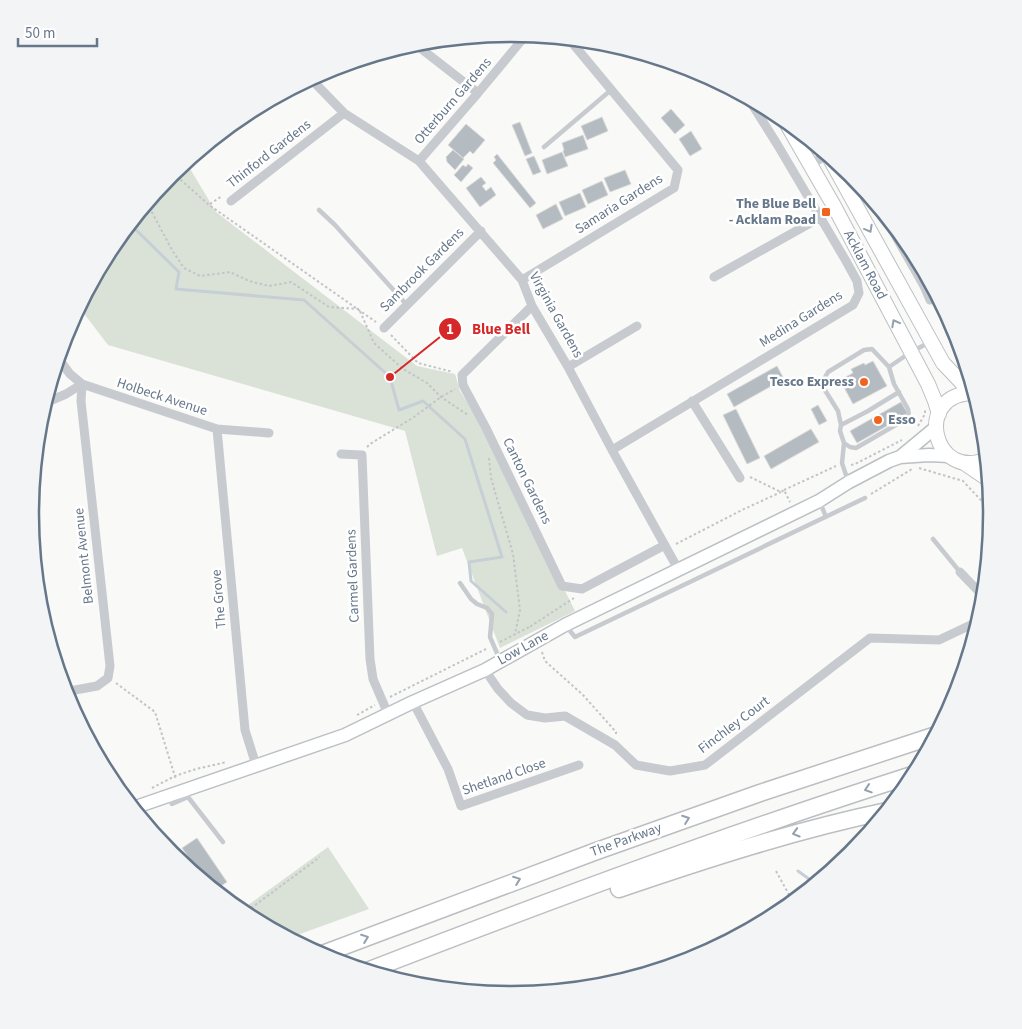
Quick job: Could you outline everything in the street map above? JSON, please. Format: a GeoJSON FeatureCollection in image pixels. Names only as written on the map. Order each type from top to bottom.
{"type":"FeatureCollection","features":[{"type":"Feature","properties":{"kind":"highway"},"geometry":{"type":"LineString","coordinates":[[840,766],[931,730]]}},
{"type":"Feature","properties":{"kind":"highway","name":"The Parkway"},"geometry":{"type":"LineString","coordinates":[[330,951],[594,852],[760,793],[927,738]]}},
{"type":"Feature","properties":{"kind":"highway"},"geometry":{"type":"LineString","coordinates":[[377,967],[706,845],[903,778]]}},
{"type":"Feature","properties":{"kind":"highway"},"geometry":{"type":"LineString","coordinates":[[446,940],[554,910],[746,848],[843,820],[877,813]]}},
{"type":"Feature","properties":{"kind":"main road","name":"Acklam Road"},"geometry":{"type":"LineString","coordinates":[[796,138],[928,384],[935,401],[936,436],[939,444],[949,456]]}},
{"type":"Feature","properties":{"kind":"main road","name":"Acklam Road"},"geometry":{"type":"LineString","coordinates":[[839,176],[943,363],[965,385]]}},
{"type":"Feature","properties":{"kind":"main road"},"geometry":{"type":"LineString","coordinates":[[937,421],[945,404],[954,397],[967,393]]}},
{"type":"Feature","properties":{"kind":"main road","name":"Low Lane"},"geometry":{"type":"LineString","coordinates":[[900,457],[937,421]]}},
{"type":"Feature","properties":{"kind":"main road"},"geometry":{"type":"LineString","coordinates":[[949,456],[981,475]]}},
{"type":"Feature","properties":{"kind":"main road","name":"Low Lane"},"geometry":{"type":"LineString","coordinates":[[139,806],[254,761],[346,735],[413,702],[485,670],[565,625],[819,501],[848,482],[889,461],[900,457],[949,456]]}},
{"type":"Feature","properties":{"kind":"main road"},"geometry":{"type":"LineString","coordinates":[[964,463],[980,461]]}},
{"type":"Feature","properties":{"kind":"street","name":"Otterburn Gardens"},"geometry":{"type":"LineString","coordinates":[[419,161],[520,42]]}},
{"type":"Feature","properties":{"kind":"street","name":"Samaria Gardens"},"geometry":{"type":"LineString","coordinates":[[522,280],[674,188],[678,170],[575,46]]}},
{"type":"Feature","properties":{"kind":"street"},"geometry":{"type":"LineString","coordinates":[[423,50],[478,93]]}},
{"type":"Feature","properties":{"kind":"street","name":"Virginia Gardens"},"geometry":{"type":"LineString","coordinates":[[316,84],[344,113],[419,161],[522,280],[532,306],[678,569]]}},
{"type":"Feature","properties":{"kind":"street","name":"Medina Gardens"},"geometry":{"type":"LineString","coordinates":[[612,450],[852,305],[859,294],[857,281],[821,217],[757,112]]}},
{"type":"Feature","properties":{"kind":"street","name":"Thinford Gardens"},"geometry":{"type":"LineString","coordinates":[[231,201],[344,113]]}},
{"type":"Feature","properties":{"kind":"street"},"geometry":{"type":"LineString","coordinates":[[811,164],[821,159]]}},
{"type":"Feature","properties":{"kind":"street"},"geometry":{"type":"LineString","coordinates":[[714,277],[821,217]]}},
{"type":"Feature","properties":{"kind":"street","name":"Sambrook Gardens"},"geometry":{"type":"LineString","coordinates":[[384,328],[480,231]]}},
{"type":"Feature","properties":{"kind":"street"},"geometry":{"type":"LineString","coordinates":[[929,295],[930,300]]}},
{"type":"Feature","properties":{"kind":"street"},"geometry":{"type":"LineString","coordinates":[[462,375],[532,306]]}},
{"type":"Feature","properties":{"kind":"street"},"geometry":{"type":"LineString","coordinates":[[568,368],[637,326]]}},
{"type":"Feature","properties":{"kind":"street","name":"Holbeck Avenue"},"geometry":{"type":"LineString","coordinates":[[63,365],[70,374],[82,384],[217,429],[269,433]]}},
{"type":"Feature","properties":{"kind":"street","name":"Canton Gardens"},"geometry":{"type":"LineString","coordinates":[[462,375],[463,385],[486,428],[562,586],[582,589]]}},
{"type":"Feature","properties":{"kind":"street"},"geometry":{"type":"LineString","coordinates":[[53,399],[66,394],[82,384]]}},
{"type":"Feature","properties":{"kind":"street","name":"Belmont Avenue"},"geometry":{"type":"LineString","coordinates":[[82,384],[81,401],[110,666],[108,678]]}},
{"type":"Feature","properties":{"kind":"street"},"geometry":{"type":"LineString","coordinates":[[692,401],[740,478]]}},
{"type":"Feature","properties":{"kind":"street","name":"The Grove"},"geometry":{"type":"LineString","coordinates":[[217,429],[245,730],[254,761]]}},
{"type":"Feature","properties":{"kind":"street"},"geometry":{"type":"LineString","coordinates":[[340,454],[362,455]]}},
{"type":"Feature","properties":{"kind":"street","name":"Carmel Gardens"},"geometry":{"type":"LineString","coordinates":[[362,455],[370,659],[373,679],[388,714]]}},
{"type":"Feature","properties":{"kind":"street"},"geometry":{"type":"LineString","coordinates":[[582,589],[666,547]]}},
{"type":"Feature","properties":{"kind":"street"},"geometry":{"type":"LineString","coordinates":[[960,572],[977,590]]}},
{"type":"Feature","properties":{"kind":"street","name":"Finchley Court"},"geometry":{"type":"LineString","coordinates":[[485,670],[498,689],[511,703],[527,715],[545,718],[565,716],[615,745],[636,765],[670,771],[706,765],[870,638],[938,640],[970,625]]}},
{"type":"Feature","properties":{"kind":"street"},"geometry":{"type":"LineString","coordinates":[[73,690],[97,686],[108,678]]}},
{"type":"Feature","properties":{"kind":"street","name":"Shetland Close"},"geometry":{"type":"LineString","coordinates":[[413,702],[448,769],[461,806],[580,765]]}},
{"type":"Feature","properties":{"kind":"lane"},"geometry":{"type":"LineString","coordinates":[[544,147],[612,90]]}},
{"type":"Feature","properties":{"kind":"lane"},"geometry":{"type":"LineString","coordinates":[[319,210],[335,225],[407,305]]}},
{"type":"Feature","properties":{"kind":"lane"},"geometry":{"type":"LineString","coordinates":[[889,368],[911,352],[931,341]]}},
{"type":"Feature","properties":{"kind":"lane"},"geometry":{"type":"LineString","coordinates":[[844,444],[856,448],[906,419],[908,416],[908,409],[889,368],[872,349],[864,350],[828,372],[824,379],[823,387],[838,411],[841,425],[840,431],[844,444],[842,463],[848,482]]}},
{"type":"Feature","properties":{"kind":"lane"},"geometry":{"type":"LineString","coordinates":[[841,425],[899,392]]}},
{"type":"Feature","properties":{"kind":"lane"},"geometry":{"type":"LineString","coordinates":[[565,625],[575,637],[865,498]]}},
{"type":"Feature","properties":{"kind":"lane"},"geometry":{"type":"LineString","coordinates":[[819,501],[826,517]]}},
{"type":"Feature","properties":{"kind":"lane"},"geometry":{"type":"LineString","coordinates":[[933,539],[960,572]]}},
{"type":"Feature","properties":{"kind":"lane"},"geometry":{"type":"LineString","coordinates":[[460,583],[471,599],[487,608],[492,614],[490,637],[500,661]]}},
{"type":"Feature","properties":{"kind":"lane"},"geometry":{"type":"LineString","coordinates":[[174,793],[172,804],[188,797],[222,842]]}},
{"type":"Feature","properties":{"kind":"path"},"geometry":{"type":"LineString","coordinates":[[179,179],[209,205],[384,328],[418,364],[462,375]]}},
{"type":"Feature","properties":{"kind":"path","name":"Thinford Gardens"},"geometry":{"type":"LineString","coordinates":[[209,205],[222,196],[231,201]]}},
{"type":"Feature","properties":{"kind":"path"},"geometry":{"type":"LineString","coordinates":[[151,210],[184,268],[200,276],[230,272],[249,281],[269,286],[291,282],[329,307],[359,309]]}},
{"type":"Feature","properties":{"kind":"path"},"geometry":{"type":"LineString","coordinates":[[359,309],[374,343],[403,369],[427,383],[442,397],[486,428]]}},
{"type":"Feature","properties":{"kind":"path"},"geometry":{"type":"LineString","coordinates":[[362,455],[370,444],[463,385]]}},
{"type":"Feature","properties":{"kind":"path"},"geometry":{"type":"LineString","coordinates":[[489,453],[491,478],[513,554],[520,610],[516,634]]}},
{"type":"Feature","properties":{"kind":"path"},"geometry":{"type":"LineString","coordinates":[[865,498],[914,467],[963,481],[983,502]]}},
{"type":"Feature","properties":{"kind":"path"},"geometry":{"type":"LineString","coordinates":[[740,478],[748,476],[781,492],[784,490],[796,512]]}},
{"type":"Feature","properties":{"kind":"path"},"geometry":{"type":"LineString","coordinates":[[666,547],[781,492]]}},
{"type":"Feature","properties":{"kind":"path"},"geometry":{"type":"LineString","coordinates":[[357,715],[531,626],[575,598],[582,589]]}},
{"type":"Feature","properties":{"kind":"path"},"geometry":{"type":"LineString","coordinates":[[531,626],[544,661],[583,695],[616,732],[615,745]]}},
{"type":"Feature","properties":{"kind":"path"},"geometry":{"type":"LineString","coordinates":[[108,678],[155,712],[175,776],[174,793]]}},
{"type":"Feature","properties":{"kind":"path"},"geometry":{"type":"LineString","coordinates":[[151,789],[175,776],[196,769],[254,761]]}},
{"type":"Feature","properties":{"kind":"path"},"geometry":{"type":"LineString","coordinates":[[251,908],[320,857]]}},
{"type":"Feature","properties":{"kind":"path"},"geometry":{"type":"LineString","coordinates":[[776,870],[789,895]]}},
{"type":"Feature","properties":{"kind":"shaded area"},"geometry":{"type":"Polygon","coordinates":[[[190,169],[216,212],[417,366],[455,374],[460,391],[484,428],[575,611],[500,648],[462,548],[437,556],[405,431],[108,345],[84,313],[87,306],[118,252],[136,227],[156,203],[190,169]]]}},
{"type":"Feature","properties":{"kind":"shaded area"},"geometry":{"type":"Polygon","coordinates":[[[328,847],[369,909],[297,935],[247,906],[328,847]]]}},
{"type":"Feature","properties":{"kind":"building"},"geometry":{"type":"Polygon","coordinates":[[[671,109],[685,125],[675,134],[661,118],[671,109]]]}},
{"type":"Feature","properties":{"kind":"building"},"geometry":{"type":"Polygon","coordinates":[[[602,117],[608,131],[587,140],[581,126],[602,117]]]}},
{"type":"Feature","properties":{"kind":"building"},"geometry":{"type":"Polygon","coordinates":[[[520,122],[532,153],[525,156],[512,125],[520,122]]]}},
{"type":"Feature","properties":{"kind":"building"},"geometry":{"type":"Polygon","coordinates":[[[466,124],[485,140],[473,154],[470,151],[463,158],[448,145],[466,124]]]}},
{"type":"Feature","properties":{"kind":"building"},"geometry":{"type":"Polygon","coordinates":[[[691,131],[702,149],[690,156],[679,139],[691,131]]]}},
{"type":"Feature","properties":{"kind":"building"},"geometry":{"type":"Polygon","coordinates":[[[583,135],[588,149],[565,157],[562,143],[583,135]]]}},
{"type":"Feature","properties":{"kind":"building"},"geometry":{"type":"Polygon","coordinates":[[[453,150],[464,159],[455,170],[447,162],[446,157],[453,150]]]}},
{"type":"Feature","properties":{"kind":"building"},"geometry":{"type":"Polygon","coordinates":[[[562,152],[568,166],[547,174],[542,160],[562,152]]]}},
{"type":"Feature","properties":{"kind":"building"},"geometry":{"type":"Polygon","coordinates":[[[497,154],[536,203],[530,208],[493,163],[496,160],[494,157],[497,154]]]}},
{"type":"Feature","properties":{"kind":"building"},"geometry":{"type":"Polygon","coordinates":[[[534,156],[541,172],[533,175],[526,159],[534,156]]]}},
{"type":"Feature","properties":{"kind":"building"},"geometry":{"type":"Polygon","coordinates":[[[468,164],[473,168],[461,182],[454,175],[463,165],[466,167],[468,164]]]}},
{"type":"Feature","properties":{"kind":"building"},"geometry":{"type":"Polygon","coordinates":[[[625,170],[631,184],[610,192],[604,178],[625,170]]]}},
{"type":"Feature","properties":{"kind":"building"},"geometry":{"type":"Polygon","coordinates":[[[481,177],[486,183],[482,186],[486,191],[491,187],[496,195],[480,207],[466,188],[481,177]]]}},
{"type":"Feature","properties":{"kind":"building"},"geometry":{"type":"Polygon","coordinates":[[[602,181],[608,195],[588,204],[582,190],[602,181]]]}},
{"type":"Feature","properties":{"kind":"building"},"geometry":{"type":"Polygon","coordinates":[[[580,193],[586,207],[565,216],[559,202],[580,193]]]}},
{"type":"Feature","properties":{"kind":"building"},"geometry":{"type":"Polygon","coordinates":[[[556,204],[563,219],[543,229],[536,215],[556,204]]]}},
{"type":"Feature","properties":{"kind":"building"},"geometry":{"type":"Polygon","coordinates":[[[873,361],[887,386],[853,404],[840,380],[853,373],[851,369],[873,361]]]}},
{"type":"Feature","properties":{"kind":"building"},"geometry":{"type":"Polygon","coordinates":[[[777,366],[784,379],[734,407],[727,394],[777,366]]]}},
{"type":"Feature","properties":{"kind":"building"},"geometry":{"type":"Polygon","coordinates":[[[901,402],[908,414],[857,443],[850,431],[901,402]]]}},
{"type":"Feature","properties":{"kind":"building"},"geometry":{"type":"Polygon","coordinates":[[[818,405],[827,421],[819,425],[811,409],[818,405]]]}},
{"type":"Feature","properties":{"kind":"building"},"geometry":{"type":"Polygon","coordinates":[[[736,409],[760,458],[747,464],[723,415],[736,409]]]}},
{"type":"Feature","properties":{"kind":"building"},"geometry":{"type":"Polygon","coordinates":[[[811,429],[819,442],[771,469],[764,456],[811,429]]]}},
{"type":"Feature","properties":{"kind":"building"},"geometry":{"type":"Polygon","coordinates":[[[197,838],[227,882],[221,886],[193,863],[182,848],[197,838]]]}},
{"type":"Feature","properties":{"kind":"waterway"},"geometry":{"type":"LineString","coordinates":[[135,229],[179,272],[176,289],[304,300],[390,377],[399,410],[423,401],[465,439],[502,557],[469,562],[471,581],[506,612]]}},
{"type":"Feature","properties":{"kind":"waterway"},"geometry":{"type":"LineString","coordinates":[[798,871],[810,880]]}},
{"type":"Feature","properties":{"kind":"place","name":"The Blue Bell - Acklam Road"},"geometry":{"type":"Point","coordinates":[826,212]}},
{"type":"Feature","properties":{"kind":"place","name":"Blue Bell"},"geometry":{"type":"Point","coordinates":[390,377]}},
{"type":"Feature","properties":{"kind":"place","name":"Tesco Express"},"geometry":{"type":"Point","coordinates":[864,382]}},
{"type":"Feature","properties":{"kind":"place","name":"Esso"},"geometry":{"type":"Point","coordinates":[878,420]}}]}
